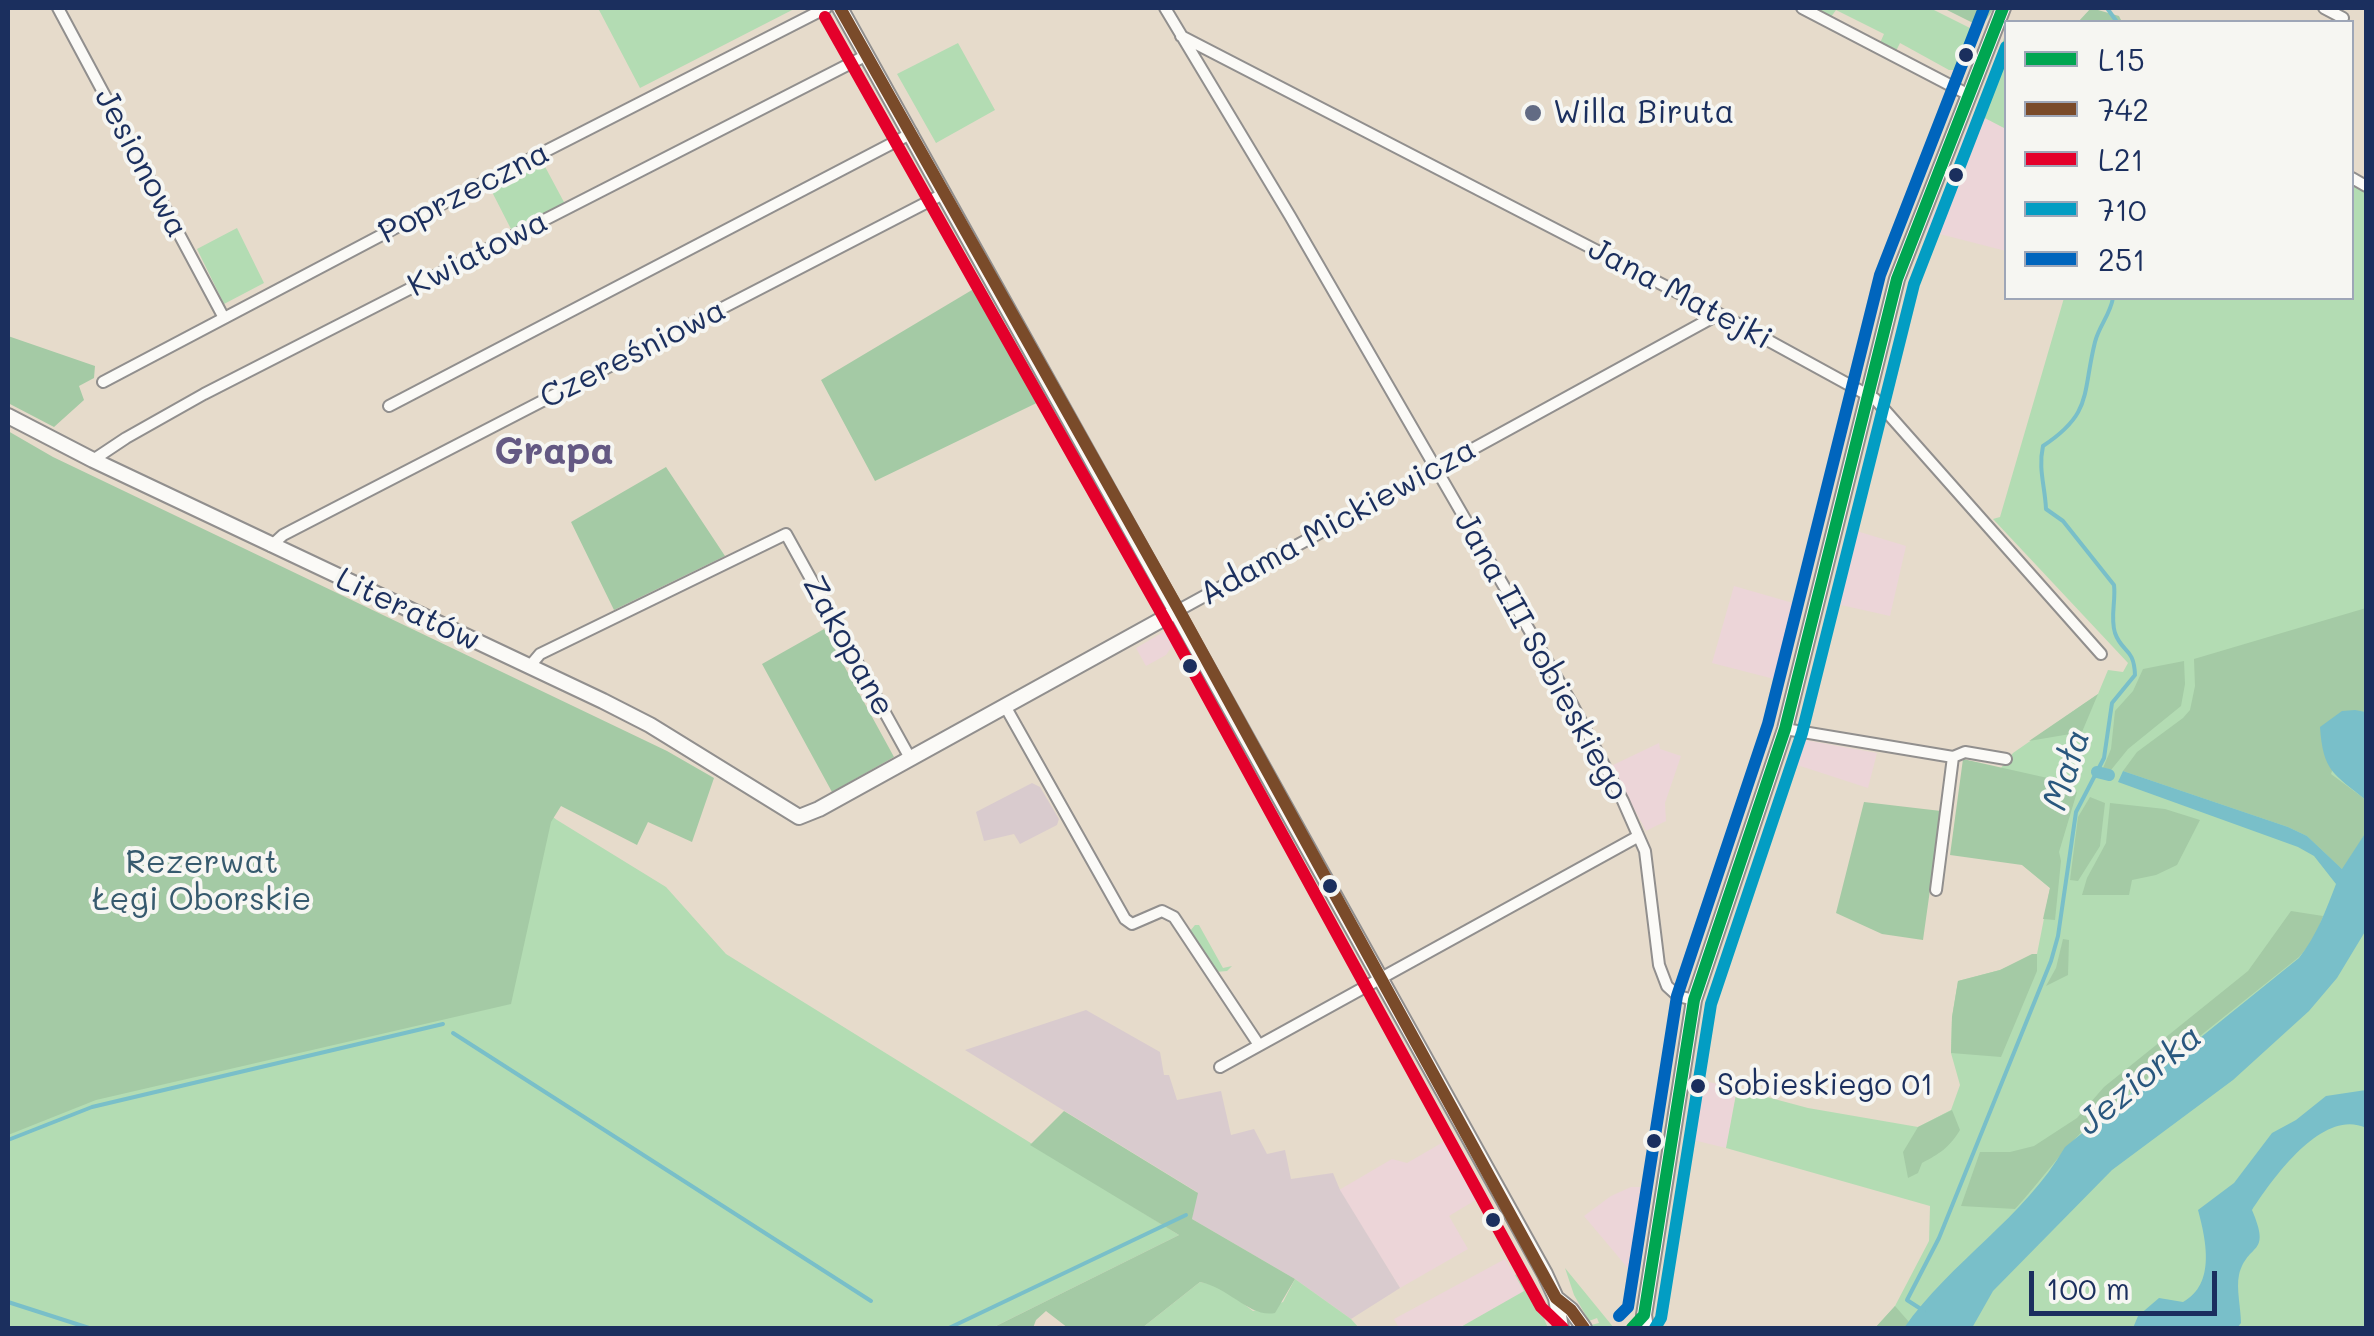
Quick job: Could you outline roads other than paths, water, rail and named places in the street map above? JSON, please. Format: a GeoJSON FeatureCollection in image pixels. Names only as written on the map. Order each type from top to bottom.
{"type":"FeatureCollection","features":[{"type":"Feature","properties":{"kind":"street","name":"Jesionowa"},"geometry":{"type":"LineString","coordinates":[[58,8],[224,318]]}},
{"type":"Feature","properties":{"kind":"street","name":"Poprzeczna"},"geometry":{"type":"LineString","coordinates":[[103,382],[826,8]]}},
{"type":"Feature","properties":{"kind":"street"},"geometry":{"type":"LineString","coordinates":[[840,8],[1546,1274],[1562,1328]]}},
{"type":"Feature","properties":{"kind":"street","name":"Jana III Sobieskiego"},"geometry":{"type":"LineString","coordinates":[[1165,8],[1572,704],[1645,851],[1659,964],[1667,986],[1678,996],[1694,1000]]}},
{"type":"Feature","properties":{"kind":"street"},"geometry":{"type":"LineString","coordinates":[[1173,23],[1181,8]]}},
{"type":"Feature","properties":{"kind":"street"},"geometry":{"type":"LineString","coordinates":[[1802,8],[1969,95]]}},
{"type":"Feature","properties":{"kind":"street"},"geometry":{"type":"LineString","coordinates":[[1632,1328],[1645,1322],[1694,1000],[1784,729],[1897,279],[2003,8]]}},
{"type":"Feature","properties":{"kind":"street"},"geometry":{"type":"LineString","coordinates":[[2324,8],[2343,16]]}},
{"type":"Feature","properties":{"kind":"street","name":"Jana Matejki"},"geometry":{"type":"LineString","coordinates":[[1181,36],[1867,394],[2100,654]]}},
{"type":"Feature","properties":{"kind":"street","name":"Kwiatowa"},"geometry":{"type":"LineString","coordinates":[[93,460],[204,394],[868,55]]}},
{"type":"Feature","properties":{"kind":"street"},"geometry":{"type":"LineString","coordinates":[[389,406],[912,132]]}},
{"type":"Feature","properties":{"kind":"street","name":"Czereśniowa"},"geometry":{"type":"LineString","coordinates":[[271,546],[300,526],[945,193]]}},
{"type":"Feature","properties":{"kind":"street","name":"Adama Mickiewicza"},"geometry":{"type":"LineString","coordinates":[[801,817],[1718,314]]}},
{"type":"Feature","properties":{"kind":"street","name":"Literatów"},"geometry":{"type":"LineString","coordinates":[[8,416],[271,546],[650,725],[801,817]]}},
{"type":"Feature","properties":{"kind":"street","name":"Zakopane"},"geometry":{"type":"LineString","coordinates":[[529,667],[540,654],[786,534],[910,758]]}},
{"type":"Feature","properties":{"kind":"street"},"geometry":{"type":"LineString","coordinates":[[1005,706],[1124,919],[1132,924],[1162,911],[1174,917],[1260,1045]]}},
{"type":"Feature","properties":{"kind":"street"},"geometry":{"type":"LineString","coordinates":[[1784,729],[1953,757],[1964,752],[2006,759]]}},
{"type":"Feature","properties":{"kind":"street"},"geometry":{"type":"LineString","coordinates":[[1936,890],[1953,757]]}},
{"type":"Feature","properties":{"kind":"street"},"geometry":{"type":"LineString","coordinates":[[1220,1066],[1637,837]]}},
{"type":"Feature","properties":{"kind":"street"},"geometry":{"type":"LineString","coordinates":[[1556,1298],[1584,1328]]}},
{"type":"Feature","properties":{"kind":"water"},"geometry":{"type":"Polygon","coordinates":[[[2342,711],[2366,712],[2366,800],[2332,771],[2324,754],[2320,727],[2342,711]]]}},
{"type":"Feature","properties":{"kind":"water"},"geometry":{"type":"Polygon","coordinates":[[[2123,771],[2288,827],[2307,836],[2342,869],[2366,832],[2366,930],[2337,978],[2309,1011],[2233,1080],[2112,1170],[1993,1291],[1972,1328],[1904,1328],[1922,1304],[2029,1196],[2065,1147],[2299,958],[2329,903],[2336,884],[2314,856],[2118,782],[2123,771]]]}},
{"type":"Feature","properties":{"kind":"water"},"geometry":{"type":"Polygon","coordinates":[[[2366,1090],[2366,1128],[2350,1124],[2317,1136],[2286,1164],[2252,1210],[2260,1235],[2239,1275],[2241,1323],[2237,1328],[2133,1328],[2138,1316],[2159,1298],[2183,1302],[2193,1294],[2206,1260],[2198,1210],[2234,1183],[2272,1133],[2326,1096],[2366,1090]]]}},
{"type":"Feature","properties":{"kind":"waterway","name":"Mała"},"geometry":{"type":"LineString","coordinates":[[2107,8],[2116,20]]}},
{"type":"Feature","properties":{"kind":"waterway","name":"Mała"},"geometry":{"type":"LineString","coordinates":[[1924,1311],[1907,1300],[1939,1238],[2051,961],[2076,812],[2104,758],[2112,703],[2135,675],[2132,659],[2115,633],[2114,585],[2063,521],[2046,509],[2041,470],[2043,446],[2070,423],[2083,401],[2095,342],[2112,300]]}},
{"type":"Feature","properties":{"kind":"waterway"},"geometry":{"type":"LineString","coordinates":[[2097,772],[2109,775]]}},
{"type":"Feature","properties":{"kind":"waterway"},"geometry":{"type":"LineString","coordinates":[[8,1140],[92,1107],[443,1024]]}},
{"type":"Feature","properties":{"kind":"waterway"},"geometry":{"type":"LineString","coordinates":[[453,1033],[871,1301]]}},
{"type":"Feature","properties":{"kind":"waterway"},"geometry":{"type":"LineString","coordinates":[[949,1328],[1186,1215]]}},
{"type":"Feature","properties":{"kind":"waterway"},"geometry":{"type":"LineString","coordinates":[[8,1302],[89,1328]]}},
{"type":"Feature","properties":{"kind":"place","name":"Willa Biruta"},"geometry":{"type":"Point","coordinates":[1533,113]}},
{"type":"Feature","properties":{"kind":"place","name":"Sobieskiego 01"},"geometry":{"type":"Point","coordinates":[1698,1086]}},
{"type":"Feature","properties":{"kind":"district","name":"Grapa"},"geometry":{"type":"Point","coordinates":[554,452]}},
{"type":"Feature","properties":{"kind":"park label","name":"Rezerwat Łęgi Oborskie"},"geometry":{"type":"Point","coordinates":[202,882]}},
{"type":"Feature","properties":{"kind":"water label","name":"Jeziorka"},"geometry":{"type":"Point","coordinates":[2140,1080]}}]}
